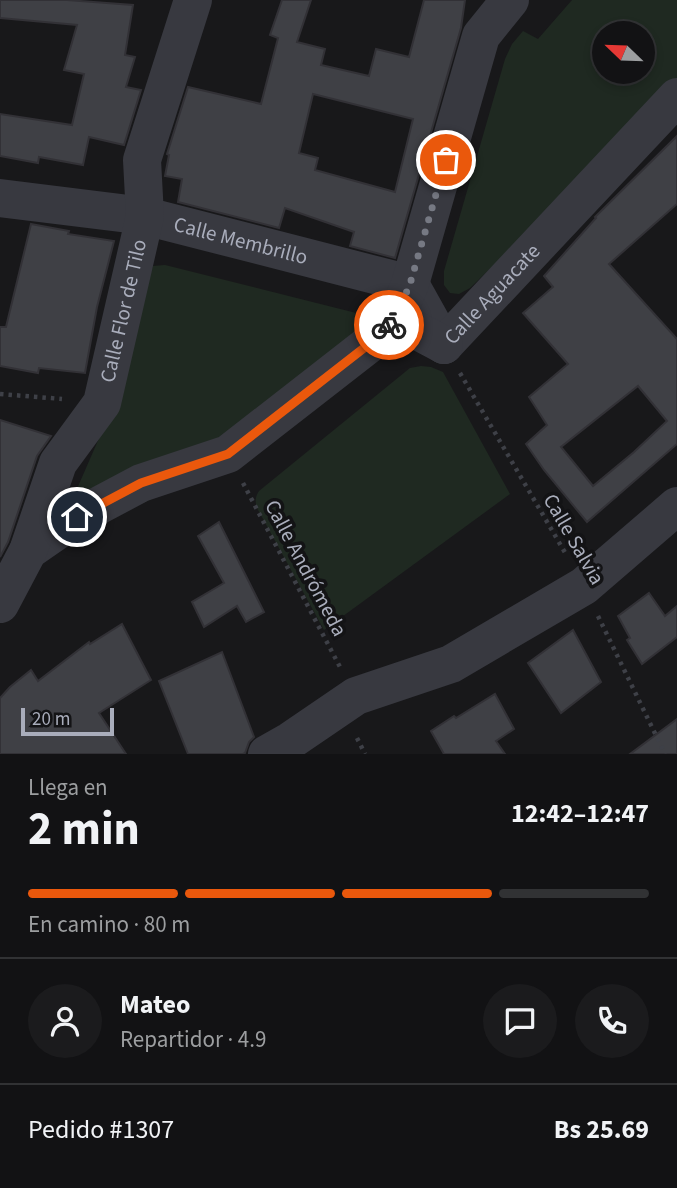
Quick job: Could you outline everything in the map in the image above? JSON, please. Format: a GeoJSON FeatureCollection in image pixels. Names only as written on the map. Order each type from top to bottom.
{"type":"FeatureCollection","features":[{"type":"Feature","properties":{"kind":"street","name":"Calle Flor de Tilo"},"geometry":{"type":"LineString","coordinates":[[0,604],[28,551],[58,463],[102,403],[145,216],[142,160],[193,0]]}},
{"type":"Feature","properties":{"kind":"street"},"geometry":{"type":"LineString","coordinates":[[28,551],[77,517],[141,483],[228,454],[373,341],[395,319],[410,284],[485,18],[510,0]]}},
{"type":"Feature","properties":{"kind":"street","name":"Calle Aguacate"},"geometry":{"type":"LineString","coordinates":[[395,319],[444,345],[677,97]]}},
{"type":"Feature","properties":{"kind":"street","name":"Calle Membrillo"},"geometry":{"type":"LineString","coordinates":[[0,198],[145,216],[410,284]]}},
{"type":"Feature","properties":{"kind":"street"},"geometry":{"type":"LineString","coordinates":[[410,284],[444,345]]}},
{"type":"Feature","properties":{"kind":"street"},"geometry":{"type":"LineString","coordinates":[[267,754],[356,696],[451,664],[584,586],[677,506]]}},
{"type":"Feature","properties":{"kind":"path","name":"Calle Salvia"},"geometry":{"type":"LineString","coordinates":[[444,345],[584,586],[664,754]]}},
{"type":"Feature","properties":{"kind":"path"},"geometry":{"type":"LineString","coordinates":[[0,394],[102,403]]}},
{"type":"Feature","properties":{"kind":"path","name":"Calle Andrómeda"},"geometry":{"type":"LineString","coordinates":[[228,454],[356,696]]}},
{"type":"Feature","properties":{"kind":"shaded area"},"geometry":{"type":"Polygon","coordinates":[[[572,0],[677,0],[677,92],[659,106],[470,288],[459,294],[450,293],[444,285],[444,271],[505,59],[512,44],[523,31],[538,39],[572,0]]]}},
{"type":"Feature","properties":{"kind":"shaded area"},"geometry":{"type":"Polygon","coordinates":[[[165,265],[384,320],[154,498],[112,517],[62,523],[100,436],[153,266],[165,265]]]}},
{"type":"Feature","properties":{"kind":"shaded area"},"geometry":{"type":"Polygon","coordinates":[[[421,366],[443,372],[510,494],[324,630],[257,508],[257,495],[410,368],[421,366]]]}},
{"type":"Feature","properties":{"kind":"building"},"geometry":{"type":"Polygon","coordinates":[[[0,0],[67,0],[133,5],[125,55],[135,57],[126,87],[141,90],[124,145],[89,137],[83,165],[39,157],[38,163],[0,156],[0,114],[72,125],[84,74],[64,70],[77,25],[0,18],[0,0]]]}},
{"type":"Feature","properties":{"kind":"building"},"geometry":{"type":"Polygon","coordinates":[[[282,0],[311,0],[297,42],[325,49],[321,65],[369,76],[376,49],[409,57],[424,0],[465,0],[461,28],[395,258],[350,246],[354,232],[285,208],[279,228],[178,202],[182,179],[165,176],[167,154],[188,87],[261,104],[278,38],[270,35],[282,0]],[[313,94],[299,153],[318,158],[315,170],[395,192],[413,119],[313,94]]]}},
{"type":"Feature","properties":{"kind":"building"},"geometry":{"type":"Polygon","coordinates":[[[677,136],[677,204],[609,264],[677,339],[677,444],[587,522],[526,444],[547,425],[529,397],[568,364],[523,313],[553,287],[544,276],[595,217],[677,136]],[[638,386],[561,447],[593,486],[667,421],[638,386]]]}},
{"type":"Feature","properties":{"kind":"building"},"geometry":{"type":"Polygon","coordinates":[[[31,224],[69,231],[68,234],[114,241],[97,307],[85,373],[39,368],[38,373],[0,366],[0,327],[6,327],[31,224]]]}},
{"type":"Feature","properties":{"kind":"building"},"geometry":{"type":"Polygon","coordinates":[[[0,420],[51,436],[37,456],[8,542],[0,557],[0,420]]]}},
{"type":"Feature","properties":{"kind":"building"},"geometry":{"type":"Polygon","coordinates":[[[219,522],[264,612],[246,622],[237,606],[204,627],[192,602],[224,583],[198,536],[219,522]]]}},
{"type":"Feature","properties":{"kind":"building"},"geometry":{"type":"Polygon","coordinates":[[[649,593],[665,616],[677,606],[677,637],[642,664],[627,640],[630,638],[618,616],[649,593]]]}},
{"type":"Feature","properties":{"kind":"building"},"geometry":{"type":"Polygon","coordinates":[[[122,624],[151,680],[99,713],[126,754],[0,754],[0,698],[10,687],[31,670],[38,681],[89,642],[90,644],[122,624]]]}},
{"type":"Feature","properties":{"kind":"building"},"geometry":{"type":"Polygon","coordinates":[[[573,630],[601,682],[561,713],[528,663],[573,630]]]}},
{"type":"Feature","properties":{"kind":"building"},"geometry":{"type":"Polygon","coordinates":[[[222,652],[254,737],[243,754],[188,754],[159,681],[222,652]]]}},
{"type":"Feature","properties":{"kind":"building"},"geometry":{"type":"Polygon","coordinates":[[[495,694],[514,729],[496,741],[505,754],[444,754],[431,731],[495,694]]]}},
{"type":"Feature","properties":{"kind":"building"},"geometry":{"type":"Polygon","coordinates":[[[677,719],[677,754],[630,754],[677,719]]]}},
{"type":"Feature","properties":{"kind":"way so far"},"geometry":{"type":"LineString","coordinates":[[389,325],[395,319],[410,284],[446,160]]}},
{"type":"Feature","properties":{"kind":"route"},"geometry":{"type":"LineString","coordinates":[[77,517],[141,483],[228,454],[373,341],[389,325]]}}]}
